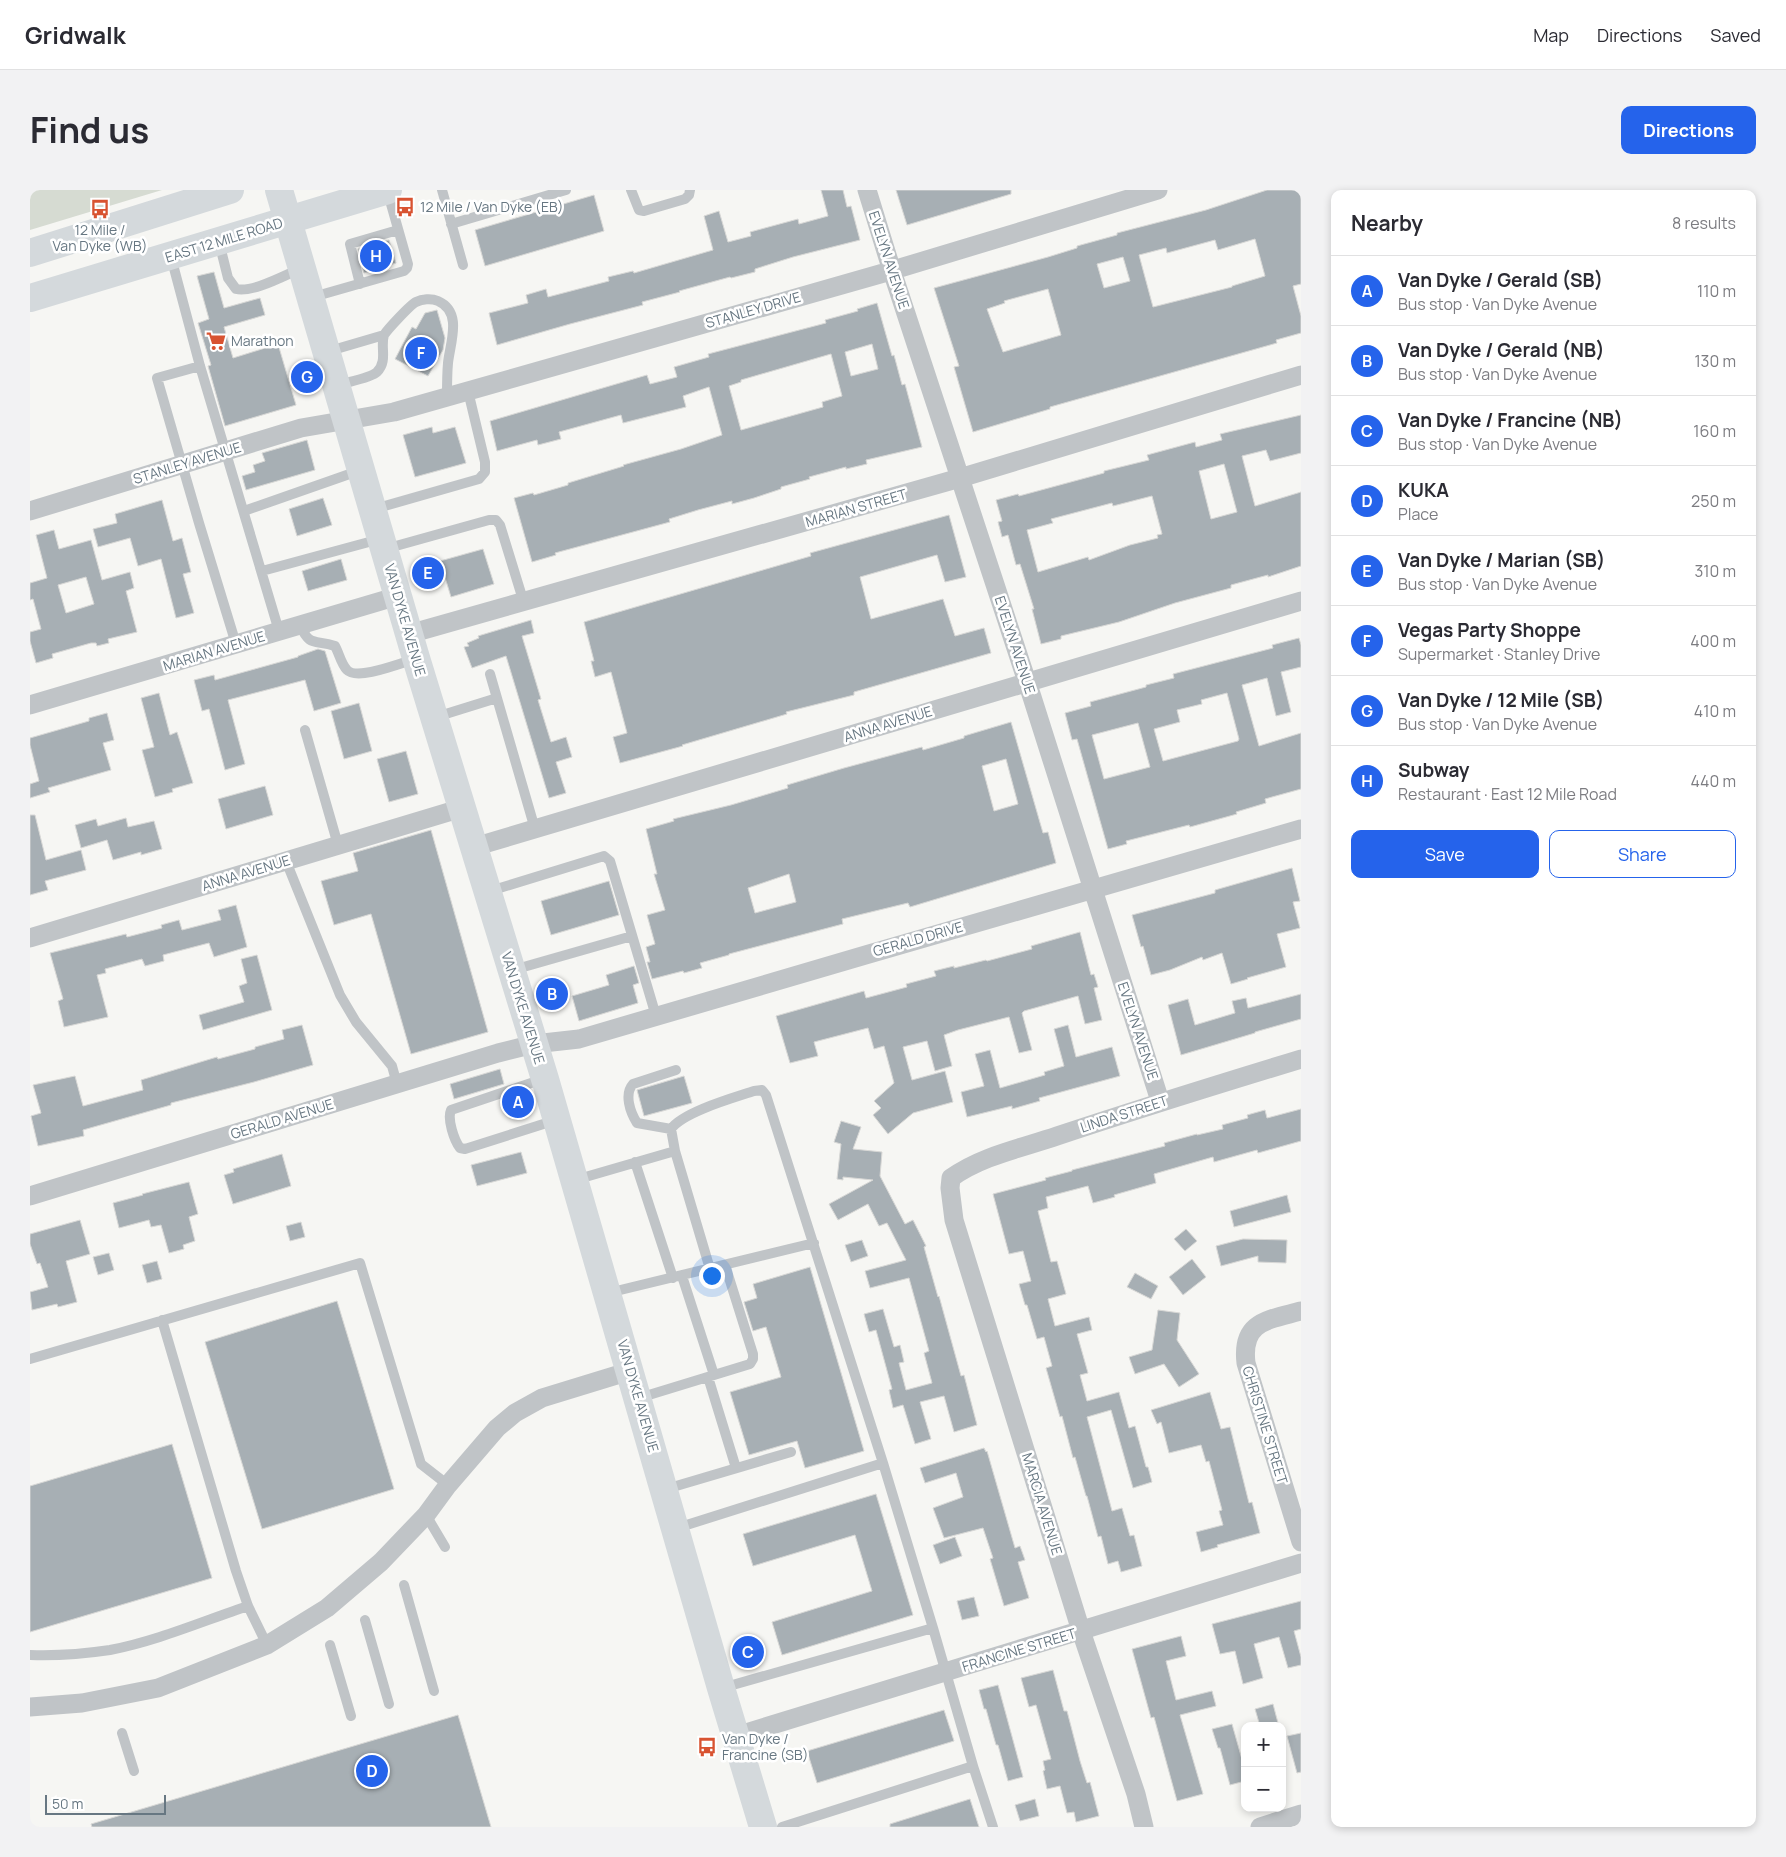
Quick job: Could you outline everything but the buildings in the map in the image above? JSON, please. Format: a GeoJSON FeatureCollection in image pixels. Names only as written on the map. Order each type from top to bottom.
{"type":"FeatureCollection","features":[{"type":"Feature","properties":{"kind":"main road"},"geometry":{"type":"LineString","coordinates":[[30,253],[230,190]]}},
{"type":"Feature","properties":{"kind":"main road","name":"VAN DYKE AVENUE"},"geometry":{"type":"LineString","coordinates":[[279,190],[412,646],[545,1079],[763,1827]]}},
{"type":"Feature","properties":{"kind":"main road","name":"EAST 12 MILE ROAD"},"geometry":{"type":"LineString","coordinates":[[30,298],[288,221],[353,195],[388,190]]}},
{"type":"Feature","properties":{"kind":"street","name":"EVELYN AVENUE"},"geometry":{"type":"LineString","coordinates":[[867,190],[1027,682],[1160,1101]]}},
{"type":"Feature","properties":{"kind":"street","name":"STANLEY DRIVE"},"geometry":{"type":"LineString","coordinates":[[346,420],[394,412],[892,271],[1158,190]]}},
{"type":"Feature","properties":{"kind":"street","name":"MARIAN STREET"},"geometry":{"type":"LineString","coordinates":[[412,646],[524,603],[960,478],[1301,375]]}},
{"type":"Feature","properties":{"kind":"street","name":"STANLEY AVENUE"},"geometry":{"type":"LineString","coordinates":[[30,511],[301,428],[346,420]]}},
{"type":"Feature","properties":{"kind":"street","name":"MARIAN AVENUE"},"geometry":{"type":"LineString","coordinates":[[30,705],[398,596]]}},
{"type":"Feature","properties":{"kind":"street","name":"ANNA AVENUE"},"geometry":{"type":"LineString","coordinates":[[474,848],[1301,601]]}},
{"type":"Feature","properties":{"kind":"street","name":"ANNA AVENUE"},"geometry":{"type":"LineString","coordinates":[[30,938],[462,808]]}},
{"type":"Feature","properties":{"kind":"street","name":"GERALD DRIVE"},"geometry":{"type":"LineString","coordinates":[[534,1044],[579,1039],[837,962],[1301,829]]}},
{"type":"Feature","properties":{"kind":"street","name":"GERALD AVENUE"},"geometry":{"type":"LineString","coordinates":[[30,1196],[498,1053],[534,1044]]}},
{"type":"Feature","properties":{"kind":"street","name":"LINDA STREET"},"geometry":{"type":"LineString","coordinates":[[952,1178],[964,1168],[992,1158],[1160,1101],[1301,1059]]}},
{"type":"Feature","properties":{"kind":"street","name":"MARCIA AVENUE"},"geometry":{"type":"LineString","coordinates":[[952,1178],[950,1188],[954,1220],[1081,1631],[1136,1794],[1144,1827]]}},
{"type":"Feature","properties":{"kind":"street","name":"CHRISTINE STREET"},"geometry":{"type":"LineString","coordinates":[[1301,1311],[1272,1319],[1257,1326],[1247,1336],[1244,1348],[1246,1363],[1301,1542]]}},
{"type":"Feature","properties":{"kind":"street"},"geometry":{"type":"LineString","coordinates":[[30,1707],[82,1703],[158,1688],[267,1645],[327,1608],[381,1562],[426,1515],[448,1485],[497,1428],[515,1413],[542,1398],[630,1371]]}},
{"type":"Feature","properties":{"kind":"street","name":"FRANCINE STREET"},"geometry":{"type":"LineString","coordinates":[[736,1736],[1301,1563]]}},
{"type":"Feature","properties":{"kind":"street"},"geometry":{"type":"LineString","coordinates":[[1260,1827],[1301,1814]]}},
{"type":"Feature","properties":{"kind":"lane"},"geometry":{"type":"LineString","coordinates":[[309,298],[404,271],[407,268],[388,190]]}},
{"type":"Feature","properties":{"kind":"lane"},"geometry":{"type":"LineString","coordinates":[[442,190],[463,265]]}},
{"type":"Feature","properties":{"kind":"lane"},"geometry":{"type":"LineString","coordinates":[[451,224],[566,190]]}},
{"type":"Feature","properties":{"kind":"lane"},"geometry":{"type":"LineString","coordinates":[[631,190],[636,206],[639,210],[644,211],[685,198],[689,195],[690,190]]}},
{"type":"Feature","properties":{"kind":"lane"},"geometry":{"type":"LineString","coordinates":[[360,284],[350,244],[398,230]]}},
{"type":"Feature","properties":{"kind":"lane"},"geometry":{"type":"LineString","coordinates":[[219,242],[228,278],[236,289],[241,290],[260,286],[302,268]]}},
{"type":"Feature","properties":{"kind":"lane"},"geometry":{"type":"LineString","coordinates":[[171,256],[200,366],[280,631]]}},
{"type":"Feature","properties":{"kind":"lane"},"geometry":{"type":"LineString","coordinates":[[326,352],[384,335],[414,303],[432,299],[446,306],[450,312],[454,328],[448,362],[447,397]]}},
{"type":"Feature","properties":{"kind":"lane"},"geometry":{"type":"LineString","coordinates":[[336,386],[376,373],[382,366],[384,357],[384,335]]}},
{"type":"Feature","properties":{"kind":"lane"},"geometry":{"type":"LineString","coordinates":[[200,366],[157,378],[236,644]]}},
{"type":"Feature","properties":{"kind":"lane"},"geometry":{"type":"LineString","coordinates":[[372,510],[479,479],[485,472],[485,462],[468,391]]}},
{"type":"Feature","properties":{"kind":"lane"},"geometry":{"type":"LineString","coordinates":[[244,511],[361,470]]}},
{"type":"Feature","properties":{"kind":"lane"},"geometry":{"type":"LineString","coordinates":[[262,571],[496,520],[500,526],[524,603]]}},
{"type":"Feature","properties":{"kind":"lane"},"geometry":{"type":"LineString","coordinates":[[300,625],[308,640],[328,643],[334,646],[346,670],[353,674],[363,674],[412,646]]}},
{"type":"Feature","properties":{"kind":"lane"},"geometry":{"type":"LineString","coordinates":[[490,674],[535,829]]}},
{"type":"Feature","properties":{"kind":"lane"},"geometry":{"type":"LineString","coordinates":[[434,718],[497,698]]}},
{"type":"Feature","properties":{"kind":"lane"},"geometry":{"type":"LineString","coordinates":[[305,730],[338,845]]}},
{"type":"Feature","properties":{"kind":"lane"},"geometry":{"type":"LineString","coordinates":[[488,891],[604,856],[610,860],[656,1016]]}},
{"type":"Feature","properties":{"kind":"lane"},"geometry":{"type":"LineString","coordinates":[[286,861],[340,995],[356,1022],[392,1066],[397,1084]]}},
{"type":"Feature","properties":{"kind":"lane"},"geometry":{"type":"LineString","coordinates":[[512,970],[632,936]]}},
{"type":"Feature","properties":{"kind":"lane"},"geometry":{"type":"LineString","coordinates":[[671,1129],[637,1123],[627,1095],[628,1089],[633,1084],[676,1070]]}},
{"type":"Feature","properties":{"kind":"lane"},"geometry":{"type":"LineString","coordinates":[[545,1079],[451,1110],[449,1115],[456,1143],[460,1148],[465,1148],[557,1120]]}},
{"type":"Feature","properties":{"kind":"lane"},"geometry":{"type":"LineString","coordinates":[[671,1129],[678,1122],[696,1112],[754,1091],[762,1090],[766,1095],[883,1463],[993,1827]]}},
{"type":"Feature","properties":{"kind":"lane"},"geometry":{"type":"LineString","coordinates":[[671,1129],[675,1151],[710,1269]]}},
{"type":"Feature","properties":{"kind":"lane"},"geometry":{"type":"LineString","coordinates":[[574,1180],[675,1151]]}},
{"type":"Feature","properties":{"kind":"lane"},"geometry":{"type":"LineString","coordinates":[[635,1162],[711,1376],[736,1468]]}},
{"type":"Feature","properties":{"kind":"lane"},"geometry":{"type":"LineString","coordinates":[[608,1293],[814,1243]]}},
{"type":"Feature","properties":{"kind":"lane"},"geometry":{"type":"LineString","coordinates":[[30,1359],[360,1263],[421,1464],[448,1485]]}},
{"type":"Feature","properties":{"kind":"lane"},"geometry":{"type":"LineString","coordinates":[[638,1398],[750,1364],[754,1354],[725,1265]]}},
{"type":"Feature","properties":{"kind":"lane"},"geometry":{"type":"LineString","coordinates":[[162,1320],[236,1571],[248,1606],[267,1645]]}},
{"type":"Feature","properties":{"kind":"lane"},"geometry":{"type":"LineString","coordinates":[[665,1490],[791,1452]]}},
{"type":"Feature","properties":{"kind":"lane"},"geometry":{"type":"LineString","coordinates":[[676,1528],[883,1463]]}},
{"type":"Feature","properties":{"kind":"lane"},"geometry":{"type":"LineString","coordinates":[[426,1515],[445,1547]]}},
{"type":"Feature","properties":{"kind":"lane"},"geometry":{"type":"LineString","coordinates":[[404,1585],[434,1691]]}},
{"type":"Feature","properties":{"kind":"lane"},"geometry":{"type":"LineString","coordinates":[[30,1656],[60,1656],[110,1650],[167,1634],[248,1606]]}},
{"type":"Feature","properties":{"kind":"lane"},"geometry":{"type":"LineString","coordinates":[[365,1620],[388,1704]]}},
{"type":"Feature","properties":{"kind":"lane"},"geometry":{"type":"LineString","coordinates":[[721,1688],[933,1628]]}},
{"type":"Feature","properties":{"kind":"lane"},"geometry":{"type":"LineString","coordinates":[[330,1645],[351,1716]]}},
{"type":"Feature","properties":{"kind":"lane"},"geometry":{"type":"LineString","coordinates":[[122,1733],[134,1770]]}},
{"type":"Feature","properties":{"kind":"lane"},"geometry":{"type":"LineString","coordinates":[[782,1827],[973,1766]]}},
{"type":"Feature","properties":{"kind":"shaded area"},"geometry":{"type":"Polygon","coordinates":[[[30,190],[162,190],[30,230],[30,190]]]}},
{"type":"Feature","properties":{"kind":"place","name":"12 Mile / Van Dyke (EB)"},"geometry":{"type":"Point","coordinates":[405,207]}},
{"type":"Feature","properties":{"kind":"place","name":"12 Mile / Van Dyke (WB)"},"geometry":{"type":"Point","coordinates":[100,209]}},
{"type":"Feature","properties":{"kind":"place","name":"Subway"},"geometry":{"type":"Point","coordinates":[376,256]}},
{"type":"Feature","properties":{"kind":"place","name":"Marathon"},"geometry":{"type":"Point","coordinates":[216,341]}},
{"type":"Feature","properties":{"kind":"place","name":"Vegas Party Shoppe"},"geometry":{"type":"Point","coordinates":[421,353]}},
{"type":"Feature","properties":{"kind":"place","name":"Van Dyke / 12 Mile (SB)"},"geometry":{"type":"Point","coordinates":[307,377]}},
{"type":"Feature","properties":{"kind":"place","name":"Van Dyke / Marian (SB)"},"geometry":{"type":"Point","coordinates":[428,573]}},
{"type":"Feature","properties":{"kind":"place","name":"Van Dyke / Gerald (NB)"},"geometry":{"type":"Point","coordinates":[552,994]}},
{"type":"Feature","properties":{"kind":"place","name":"Van Dyke / Gerald (SB)"},"geometry":{"type":"Point","coordinates":[518,1102]}},
{"type":"Feature","properties":{"kind":"place","name":"Van Dyke / Francine (NB)"},"geometry":{"type":"Point","coordinates":[748,1652]}},
{"type":"Feature","properties":{"kind":"place","name":"Van Dyke / Francine (SB)"},"geometry":{"type":"Point","coordinates":[707,1747]}},
{"type":"Feature","properties":{"kind":"place","name":"KUKA"},"geometry":{"type":"Point","coordinates":[372,1771]}}]}
